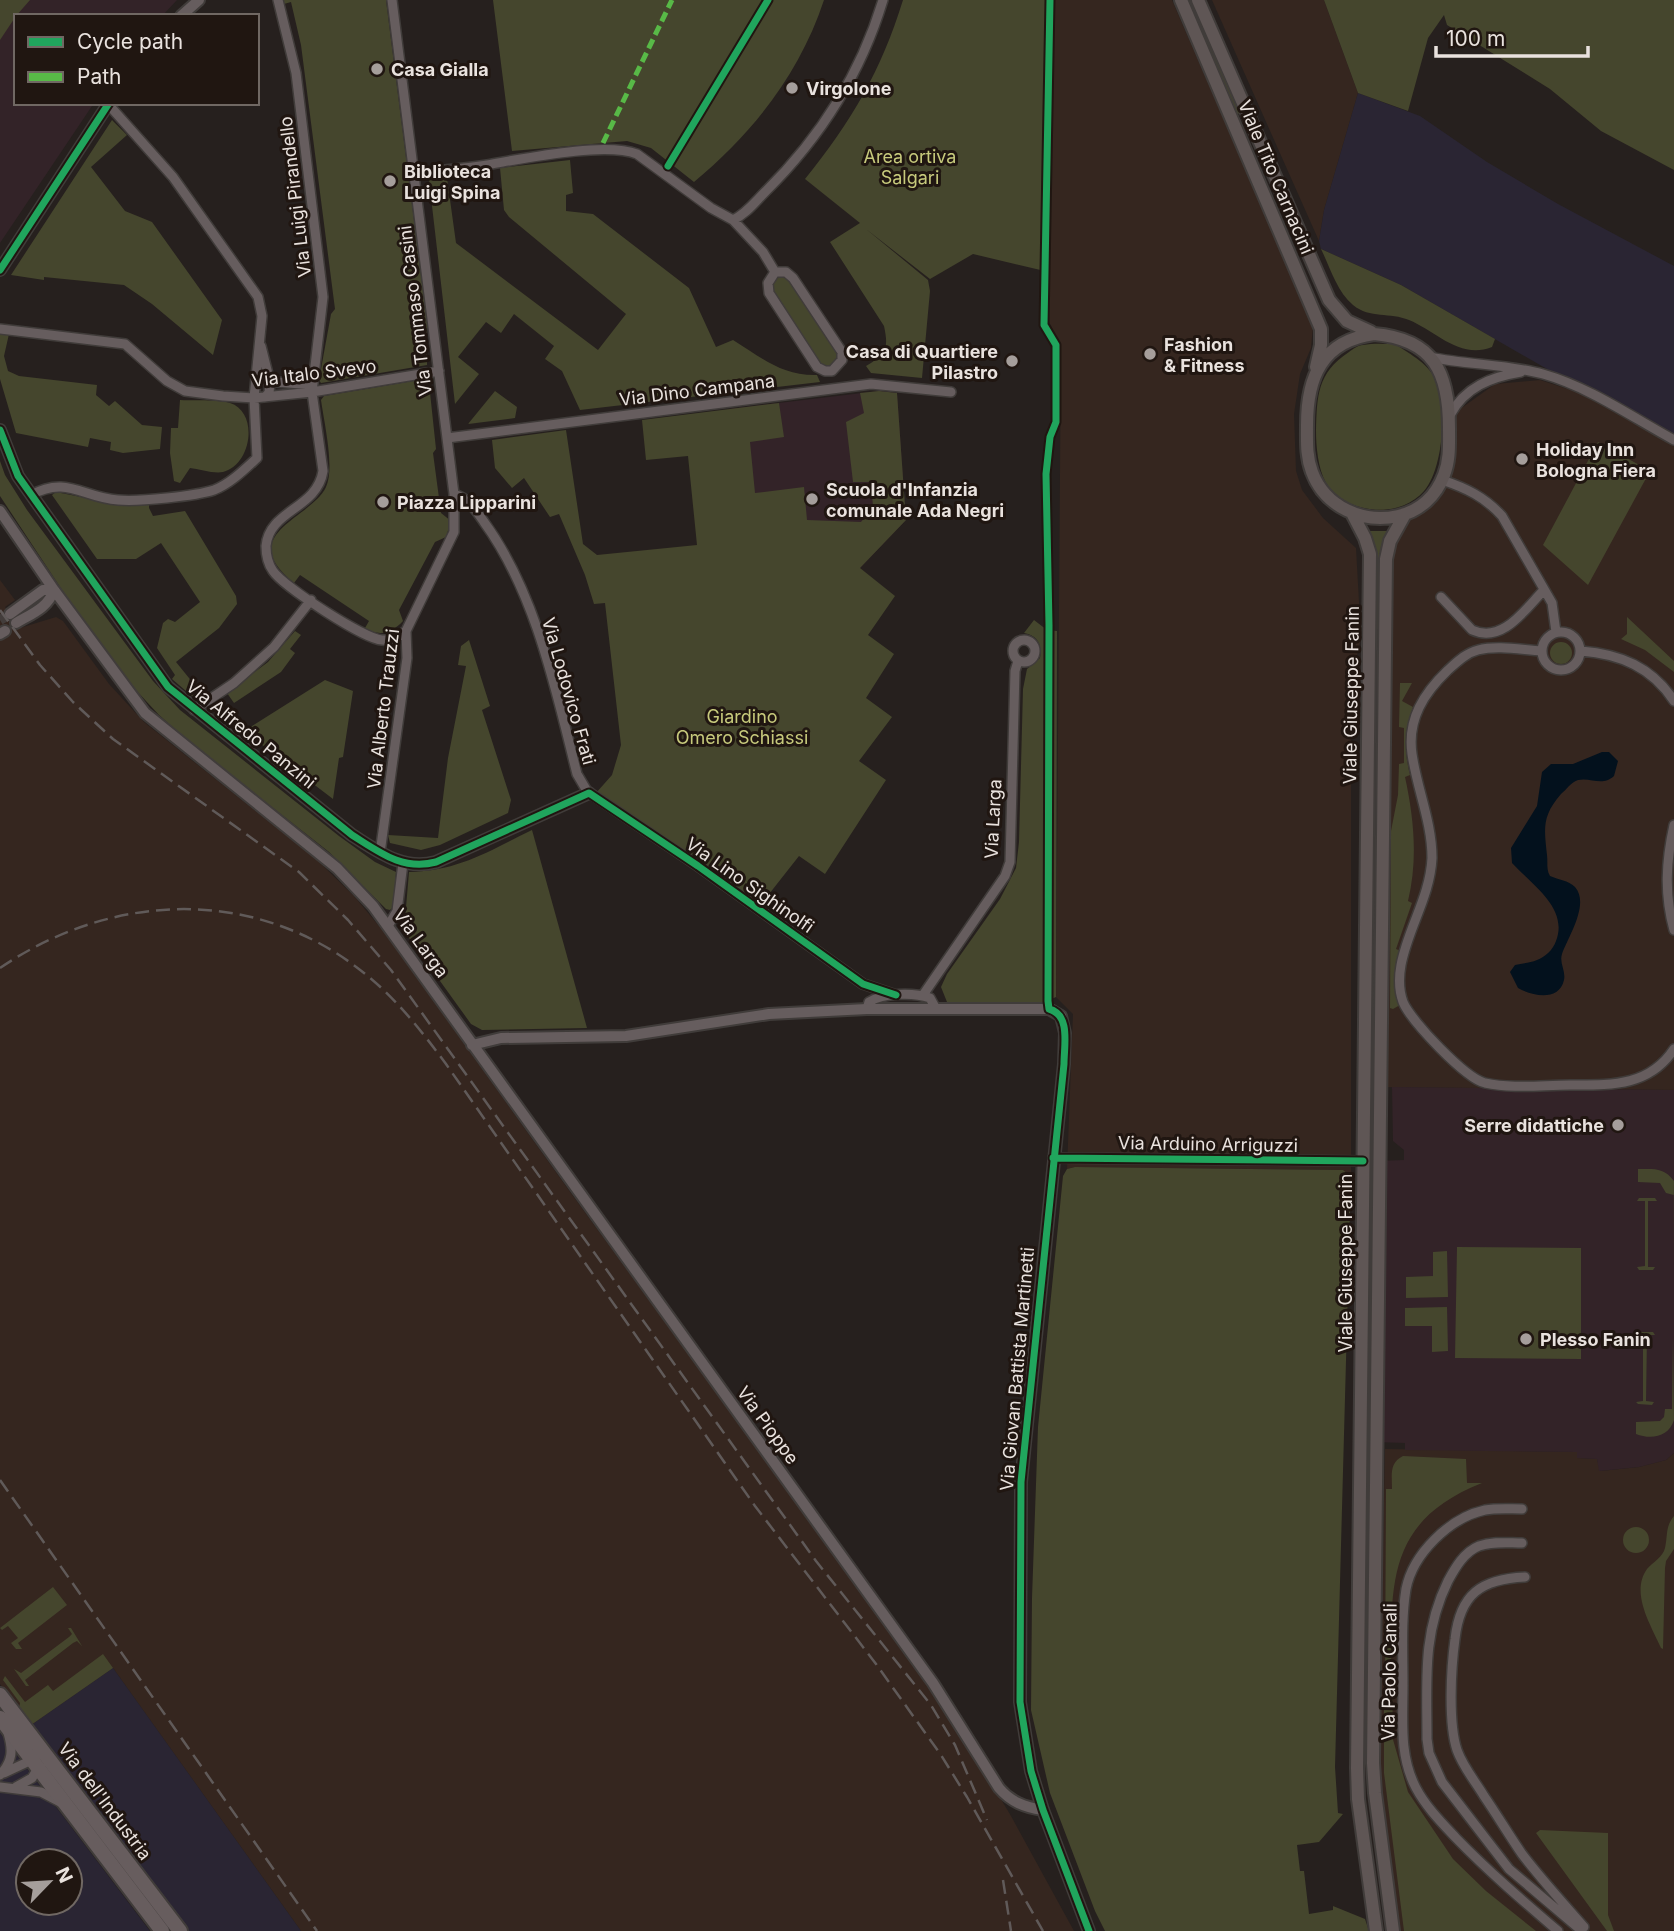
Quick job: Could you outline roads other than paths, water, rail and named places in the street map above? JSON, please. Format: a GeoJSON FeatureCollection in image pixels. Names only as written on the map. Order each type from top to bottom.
{"type":"FeatureCollection","features":[{"type":"Feature","properties":{"kind":"main road","name":"Viale Tito Carnacini"},"geometry":{"type":"LineString","coordinates":[[1181,0],[1321,329],[1316,371]]}},
{"type":"Feature","properties":{"kind":"main road","name":"Viale Tito Carnacini"},"geometry":{"type":"LineString","coordinates":[[1198,0],[1329,300],[1347,321],[1374,334]]}},
{"type":"Feature","properties":{"kind":"main road"},"geometry":{"type":"LineString","coordinates":[[1374,334],[1407,340],[1430,357],[1444,378],[1448,392],[1449,417],[1449,457],[1442,480],[1428,500],[1419,508],[1405,514],[1377,519],[1352,513],[1337,505],[1321,488],[1309,462],[1307,450],[1307,402],[1316,371],[1338,346],[1360,335],[1374,334]]}},
{"type":"Feature","properties":{"kind":"main road","name":"Viale Giuseppe Fanin"},"geometry":{"type":"LineString","coordinates":[[1352,513],[1370,554],[1357,1768],[1358,1799],[1376,1931]]}},
{"type":"Feature","properties":{"kind":"main road","name":"Viale Giuseppe Fanin"},"geometry":{"type":"LineString","coordinates":[[1393,1931],[1373,1763],[1386,559],[1390,541],[1405,514]]}},
{"type":"Feature","properties":{"kind":"main road","name":"Via dell'Industria"},"geometry":{"type":"LineString","coordinates":[[0,1695],[67,1806],[162,1931]]}},
{"type":"Feature","properties":{"kind":"main road","name":"Via dell'Industria"},"geometry":{"type":"LineString","coordinates":[[0,1718],[180,1931]]}},
{"type":"Feature","properties":{"kind":"street"},"geometry":{"type":"LineString","coordinates":[[183,14],[199,0]]}},
{"type":"Feature","properties":{"kind":"street","name":"Via Luigi Pirandello"},"geometry":{"type":"LineString","coordinates":[[278,0],[296,74],[323,297],[312,388],[323,471],[321,483],[314,493],[272,528],[266,549],[274,573],[311,600]]}},
{"type":"Feature","properties":{"kind":"street","name":"Via Tommaso Casini"},"geometry":{"type":"LineString","coordinates":[[392,0],[454,494]]}},
{"type":"Feature","properties":{"kind":"street"},"geometry":{"type":"LineString","coordinates":[[733,220],[742,215],[786,171],[828,116],[864,52],[883,0]]}},
{"type":"Feature","properties":{"kind":"street"},"geometry":{"type":"LineString","coordinates":[[0,270],[107,105]]}},
{"type":"Feature","properties":{"kind":"street"},"geometry":{"type":"LineString","coordinates":[[31,495],[46,486],[60,486],[116,500],[154,499],[214,490],[238,475],[257,458],[254,398],[262,316],[258,297],[173,177],[109,105]]}},
{"type":"Feature","properties":{"kind":"street"},"geometry":{"type":"LineString","coordinates":[[415,173],[540,156],[626,150],[637,154],[711,208],[733,220],[763,252],[775,271]]}},
{"type":"Feature","properties":{"kind":"street"},"geometry":{"type":"LineString","coordinates":[[775,271],[786,272],[793,278],[842,352],[842,360],[832,371],[817,367],[769,293],[768,283],[775,271]]}},
{"type":"Feature","properties":{"kind":"street","name":"Via Italo Svevo"},"geometry":{"type":"LineString","coordinates":[[0,329],[125,344],[167,381],[185,391],[254,398],[439,371]]}},
{"type":"Feature","properties":{"kind":"street"},"geometry":{"type":"LineString","coordinates":[[260,335],[270,382],[270,393],[265,397]]}},
{"type":"Feature","properties":{"kind":"street"},"geometry":{"type":"LineString","coordinates":[[1430,357],[1530,371],[1575,386],[1674,440]]}},
{"type":"Feature","properties":{"kind":"street"},"geometry":{"type":"LineString","coordinates":[[1449,417],[1460,400],[1482,383],[1530,371]]}},
{"type":"Feature","properties":{"kind":"street","name":"Via Italo Svevo"},"geometry":{"type":"LineString","coordinates":[[255,380],[312,388]]}},
{"type":"Feature","properties":{"kind":"street","name":"Via Dino Campana"},"geometry":{"type":"LineString","coordinates":[[447,438],[871,384],[951,393]]}},
{"type":"Feature","properties":{"kind":"street","name":"Via Alfredo Panzini"},"geometry":{"type":"LineString","coordinates":[[0,430],[10,459],[31,495],[168,687],[342,826],[380,853],[403,863],[428,864],[449,858],[589,793]]}},
{"type":"Feature","properties":{"kind":"street"},"geometry":{"type":"LineString","coordinates":[[1442,480],[1477,494],[1502,516],[1544,590],[1554,612],[1556,632]]}},
{"type":"Feature","properties":{"kind":"street","name":"Via Alberto Trauzzi"},"geometry":{"type":"LineString","coordinates":[[380,853],[407,658],[406,631],[452,539],[456,521],[454,494]]}},
{"type":"Feature","properties":{"kind":"street","name":"Via Lodovico Frati"},"geometry":{"type":"LineString","coordinates":[[454,494],[467,498],[501,545],[511,565],[548,662],[577,774],[589,793]]}},
{"type":"Feature","properties":{"kind":"street","name":"Via Larga"},"geometry":{"type":"LineString","coordinates":[[0,511],[54,590],[145,713],[337,868],[357,888],[388,926],[472,1045]]}},
{"type":"Feature","properties":{"kind":"street"},"geometry":{"type":"LineString","coordinates":[[13,618],[33,595],[43,590],[54,590]]}},
{"type":"Feature","properties":{"kind":"street"},"geometry":{"type":"LineString","coordinates":[[1441,597],[1472,630],[1489,633],[1507,628],[1544,590]]}},
{"type":"Feature","properties":{"kind":"street"},"geometry":{"type":"LineString","coordinates":[[194,710],[234,682],[274,647],[311,600],[373,639],[386,641],[406,631]]}},
{"type":"Feature","properties":{"kind":"street"},"geometry":{"type":"LineString","coordinates":[[1556,632],[1573,636],[1581,651],[1577,663],[1562,671],[1550,667],[1542,651],[1546,639],[1556,632]]}},
{"type":"Feature","properties":{"kind":"street"},"geometry":{"type":"LineString","coordinates":[[1542,651],[1492,648],[1466,655],[1431,686],[1417,712],[1411,748],[1428,822],[1432,858],[1428,891],[1401,966],[1402,998],[1422,1028],[1470,1076],[1486,1083],[1627,1083],[1655,1069],[1674,1049]]}},
{"type":"Feature","properties":{"kind":"street"},"geometry":{"type":"LineString","coordinates":[[1581,651],[1608,654],[1643,668],[1663,685],[1674,701]]}},
{"type":"Feature","properties":{"kind":"street","name":"Via Larga"},"geometry":{"type":"LineString","coordinates":[[923,995],[1005,876],[1010,862],[1015,671],[1018,661]]}},
{"type":"Feature","properties":{"kind":"street","name":"Via Lino Sighinolfi"},"geometry":{"type":"LineString","coordinates":[[589,793],[698,866],[863,984],[896,995]]}},
{"type":"Feature","properties":{"kind":"street"},"geometry":{"type":"LineString","coordinates":[[1674,825],[1667,857],[1666,886],[1674,930]]}},
{"type":"Feature","properties":{"kind":"street"},"geometry":{"type":"LineString","coordinates":[[388,926],[397,911],[403,863]]}},
{"type":"Feature","properties":{"kind":"street"},"geometry":{"type":"LineString","coordinates":[[472,1045],[501,1038],[626,1036],[769,1014],[936,1009],[930,998],[923,995],[896,995],[878,996],[869,1002],[867,1009]]}},
{"type":"Feature","properties":{"kind":"street","name":"Via Giovan Battista Martinetti"},"geometry":{"type":"LineString","coordinates":[[936,1009],[1049,1009],[1062,1019],[1065,1033],[1021,1482],[1020,1702],[1031,1771],[1088,1931]]}},
{"type":"Feature","properties":{"kind":"street","name":"Via Pioppe"},"geometry":{"type":"LineString","coordinates":[[472,1045],[933,1683],[999,1788],[1007,1798],[1043,1810]]}},
{"type":"Feature","properties":{"kind":"street","name":"Via Arduino Arriguzzi"},"geometry":{"type":"LineString","coordinates":[[1053,1158],[1363,1161]]}},
{"type":"Feature","properties":{"kind":"street"},"geometry":{"type":"LineString","coordinates":[[1361,1442],[1376,1442]]}},
{"type":"Feature","properties":{"kind":"street","name":"Via Paolo Canali"},"geometry":{"type":"LineString","coordinates":[[1522,1510],[1497,1508],[1471,1515],[1439,1536],[1413,1569],[1407,1588],[1404,1617],[1403,1750],[1417,1789],[1439,1820],[1489,1872],[1558,1931]]}},
{"type":"Feature","properties":{"kind":"street"},"geometry":{"type":"LineString","coordinates":[[1522,1543],[1497,1543],[1478,1547],[1462,1558],[1441,1595],[1433,1616],[1428,1645],[1429,1753],[1434,1768],[1450,1795],[1509,1869],[1582,1931]]}},
{"type":"Feature","properties":{"kind":"street"},"geometry":{"type":"LineString","coordinates":[[1525,1577],[1502,1578],[1483,1586],[1471,1595],[1463,1607],[1457,1621],[1452,1656],[1454,1737],[1463,1762],[1523,1855],[1587,1931]]}},
{"type":"Feature","properties":{"kind":"street"},"geometry":{"type":"LineString","coordinates":[[0,1718],[12,1751],[9,1763],[0,1775]]}},
{"type":"Feature","properties":{"kind":"street"},"geometry":{"type":"LineString","coordinates":[[0,1775],[39,1761]]}},
{"type":"Feature","properties":{"kind":"street"},"geometry":{"type":"LineString","coordinates":[[11,1788],[27,1782],[39,1761]]}},
{"type":"Feature","properties":{"kind":"street"},"geometry":{"type":"LineString","coordinates":[[0,1787],[41,1793],[67,1806]]}},
{"type":"Feature","properties":{"kind":"water"},"geometry":{"type":"Polygon","coordinates":[[[1602,752],[1609,752],[1618,761],[1614,776],[1605,781],[1575,781],[1561,794],[1547,816],[1545,837],[1550,876],[1575,887],[1580,902],[1576,920],[1562,954],[1564,980],[1561,987],[1551,994],[1537,995],[1518,988],[1510,972],[1515,965],[1546,955],[1556,941],[1559,929],[1553,907],[1512,863],[1511,848],[1537,806],[1542,772],[1551,764],[1573,764],[1602,752]]]}},
{"type":"Feature","properties":{"kind":"tunnel"},"geometry":{"type":"LineString","coordinates":[[0,620],[10,614]]}},
{"type":"Feature","properties":{"kind":"railway"},"geometry":{"type":"LineString","coordinates":[[0,610],[40,665],[73,702],[113,739],[299,872],[348,920],[391,970],[816,1561],[931,1705],[955,1745],[987,1820]]}},
{"type":"Feature","properties":{"kind":"railway"},"geometry":{"type":"LineString","coordinates":[[0,968],[44,942],[91,924],[139,913],[187,909],[235,914],[282,926],[327,947],[380,987],[410,1018],[446,1064],[755,1506],[876,1664],[941,1755],[1043,1931]]}},
{"type":"Feature","properties":{"kind":"railway"},"geometry":{"type":"LineString","coordinates":[[0,1480],[317,1931]]}},
{"type":"Feature","properties":{"kind":"railway"},"geometry":{"type":"LineString","coordinates":[[1003,1880],[1011,1931]]}},
{"type":"Feature","properties":{"kind":"place","name":"Casa Gialla"},"geometry":{"type":"Point","coordinates":[377,69]}},
{"type":"Feature","properties":{"kind":"place","name":"Virgolone"},"geometry":{"type":"Point","coordinates":[792,88]}},
{"type":"Feature","properties":{"kind":"place","name":"Biblioteca Luigi Spina"},"geometry":{"type":"Point","coordinates":[390,181]}},
{"type":"Feature","properties":{"kind":"place","name":"Fashion & Fitness"},"geometry":{"type":"Point","coordinates":[1150,354]}},
{"type":"Feature","properties":{"kind":"place","name":"Casa di Quartiere Pilastro"},"geometry":{"type":"Point","coordinates":[1012,361]}},
{"type":"Feature","properties":{"kind":"place","name":"Holiday Inn Bologna Fiera"},"geometry":{"type":"Point","coordinates":[1522,459]}},
{"type":"Feature","properties":{"kind":"place","name":"Scuola d'Infanzia comunale Ada Negri"},"geometry":{"type":"Point","coordinates":[812,499]}},
{"type":"Feature","properties":{"kind":"place","name":"Piazza Lipparini"},"geometry":{"type":"Point","coordinates":[383,502]}},
{"type":"Feature","properties":{"kind":"place","name":"Serre didattiche"},"geometry":{"type":"Point","coordinates":[1618,1125]}},
{"type":"Feature","properties":{"kind":"place","name":"Plesso Fanin"},"geometry":{"type":"Point","coordinates":[1526,1339]}},
{"type":"Feature","properties":{"kind":"park label","name":"Area ortiva Salgari"},"geometry":{"type":"Point","coordinates":[910,166]}},
{"type":"Feature","properties":{"kind":"park label","name":"Giardino Omero Schiassi"},"geometry":{"type":"Point","coordinates":[742,726]}}]}
